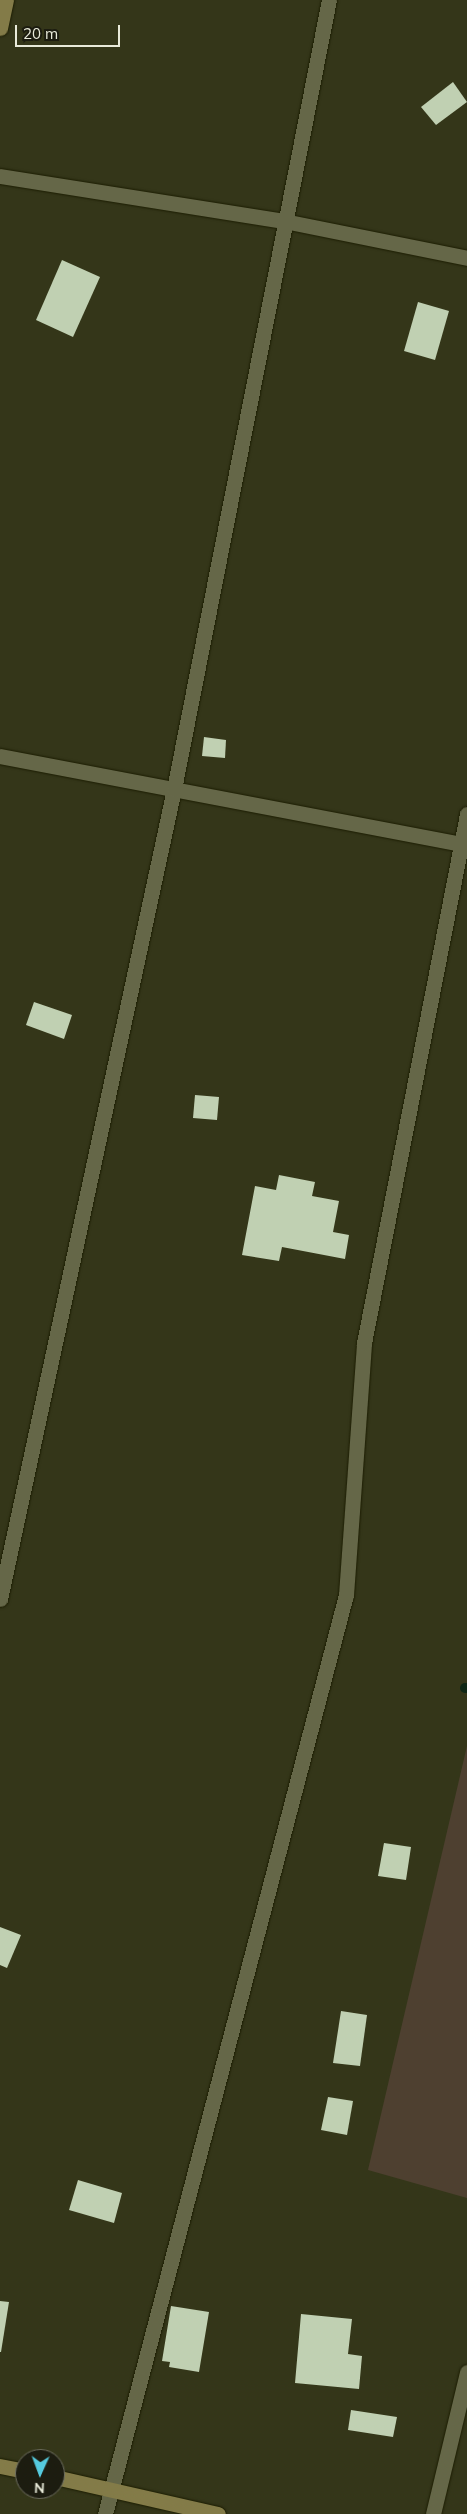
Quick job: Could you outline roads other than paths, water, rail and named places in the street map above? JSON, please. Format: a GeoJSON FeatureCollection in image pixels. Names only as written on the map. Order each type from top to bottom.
{"type":"FeatureCollection","features":[{"type":"Feature","properties":{"kind":"street"},"geometry":{"type":"LineString","coordinates":[[0,28],[6,0]]}},
{"type":"Feature","properties":{"kind":"street"},"geometry":{"type":"LineString","coordinates":[[0,1599],[174,789],[284,221],[329,0]]}},
{"type":"Feature","properties":{"kind":"street"},"geometry":{"type":"LineString","coordinates":[[0,176],[284,221],[467,258]]}},
{"type":"Feature","properties":{"kind":"street"},"geometry":{"type":"LineString","coordinates":[[0,756],[464,844]]}},
{"type":"Feature","properties":{"kind":"street"},"geometry":{"type":"LineString","coordinates":[[105,2514],[110,2489],[346,1595],[364,1343],[464,844],[467,814]]}},
{"type":"Feature","properties":{"kind":"street"},"geometry":{"type":"LineString","coordinates":[[433,2514],[467,2372]]}},
{"type":"Feature","properties":{"kind":"street"},"geometry":{"type":"LineString","coordinates":[[0,2466],[15,2469]]}},
{"type":"Feature","properties":{"kind":"street"},"geometry":{"type":"LineString","coordinates":[[65,2479],[218,2514]]}}]}
